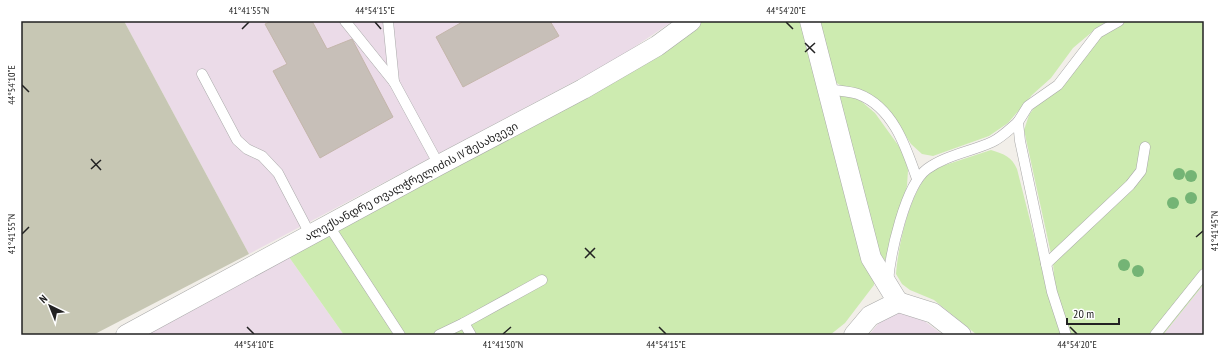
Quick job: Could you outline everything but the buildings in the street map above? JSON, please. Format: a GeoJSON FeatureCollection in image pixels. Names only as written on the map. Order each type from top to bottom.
{"type":"FeatureCollection","features":[{"type":"Feature","properties":{"kind":"street"},"geometry":{"type":"LineString","coordinates":[[810,21],[871,258],[898,302],[933,313],[962,335]]}},
{"type":"Feature","properties":{"kind":"street","name":"ალექსანდრე თვალჭრელიძის IV შესახვევი"},"geometry":{"type":"LineString","coordinates":[[136,333],[438,165],[583,89],[657,46],[680,24]]}},
{"type":"Feature","properties":{"kind":"street"},"geometry":{"type":"LineString","coordinates":[[854,335],[870,316],[898,302]]}},
{"type":"Feature","properties":{"kind":"lane"},"geometry":{"type":"LineString","coordinates":[[345,21],[394,82],[438,165]]}},
{"type":"Feature","properties":{"kind":"lane"},"geometry":{"type":"LineString","coordinates":[[388,21],[394,82]]}},
{"type":"Feature","properties":{"kind":"lane"},"geometry":{"type":"LineString","coordinates":[[888,284],[890,259],[912,186],[926,170],[947,158],[993,142],[1018,122],[1028,106],[1058,85],[1098,33],[1119,21]]}},
{"type":"Feature","properties":{"kind":"lane"},"geometry":{"type":"LineString","coordinates":[[202,74],[237,140],[246,149],[262,156],[278,173],[311,236]]}},
{"type":"Feature","properties":{"kind":"lane"},"geometry":{"type":"LineString","coordinates":[[828,89],[862,96],[872,100],[888,116],[907,149],[918,180]]}},
{"type":"Feature","properties":{"kind":"lane"},"geometry":{"type":"LineString","coordinates":[[1018,122],[1020,141],[1052,292],[1066,335]]}},
{"type":"Feature","properties":{"kind":"lane"},"geometry":{"type":"LineString","coordinates":[[1046,264],[1130,184],[1141,171],[1145,147]]}},
{"type":"Feature","properties":{"kind":"lane"},"geometry":{"type":"LineString","coordinates":[[329,226],[392,325],[400,335]]}},
{"type":"Feature","properties":{"kind":"lane"},"geometry":{"type":"LineString","coordinates":[[1154,335],[1204,274]]}},
{"type":"Feature","properties":{"kind":"lane"},"geometry":{"type":"LineString","coordinates":[[439,335],[542,280]]}},
{"type":"Feature","properties":{"kind":"lane"},"geometry":{"type":"LineString","coordinates":[[464,323],[471,335]]}},
{"type":"Feature","properties":{"kind":"shaded area"},"geometry":{"type":"Polygon","coordinates":[[[21,21],[124,21],[249,254],[93,335],[21,335],[21,21]]]}},
{"type":"Feature","properties":{"kind":"shaded area"},"geometry":{"type":"Polygon","coordinates":[[[124,21],[673,21],[615,60],[249,254],[124,21]]]}},
{"type":"Feature","properties":{"kind":"shaded area"},"geometry":{"type":"Polygon","coordinates":[[[289,257],[344,335],[146,335],[289,257]]]}},
{"type":"Feature","properties":{"kind":"shaded area"},"geometry":{"type":"Polygon","coordinates":[[[1204,284],[1204,335],[1163,335],[1204,284]]]}},
{"type":"Feature","properties":{"kind":"shaded area"},"geometry":{"type":"Polygon","coordinates":[[[899,311],[923,320],[943,335],[869,335],[882,319],[899,311]]]}},
{"type":"Feature","properties":{"kind":"green space"},"geometry":{"type":"Polygon","coordinates":[[[701,21],[806,21],[874,277],[874,285],[845,323],[830,335],[344,335],[289,257],[686,32],[701,21]]]}},
{"type":"Feature","properties":{"kind":"green space"},"geometry":{"type":"Polygon","coordinates":[[[819,21],[1108,21],[1098,27],[1073,48],[1051,78],[1032,95],[1008,123],[989,136],[933,156],[922,154],[911,144],[893,116],[878,100],[859,89],[843,87],[832,80],[819,21]]]}},
{"type":"Feature","properties":{"kind":"green space"},"geometry":{"type":"Polygon","coordinates":[[[1125,21],[1204,21],[1204,284],[1163,335],[1070,335],[1055,288],[1053,263],[1024,130],[1029,115],[1039,101],[1104,34],[1125,21]]]}},
{"type":"Feature","properties":{"kind":"green space"},"geometry":{"type":"Polygon","coordinates":[[[839,95],[855,96],[875,113],[903,152],[908,170],[907,186],[885,261],[879,252],[839,95]]]}},
{"type":"Feature","properties":{"kind":"green space"},"geometry":{"type":"Polygon","coordinates":[[[991,150],[1007,156],[1017,169],[1051,303],[1062,335],[977,335],[934,300],[910,290],[902,284],[896,274],[897,262],[907,216],[919,187],[927,175],[936,168],[991,150]]]}}]}
